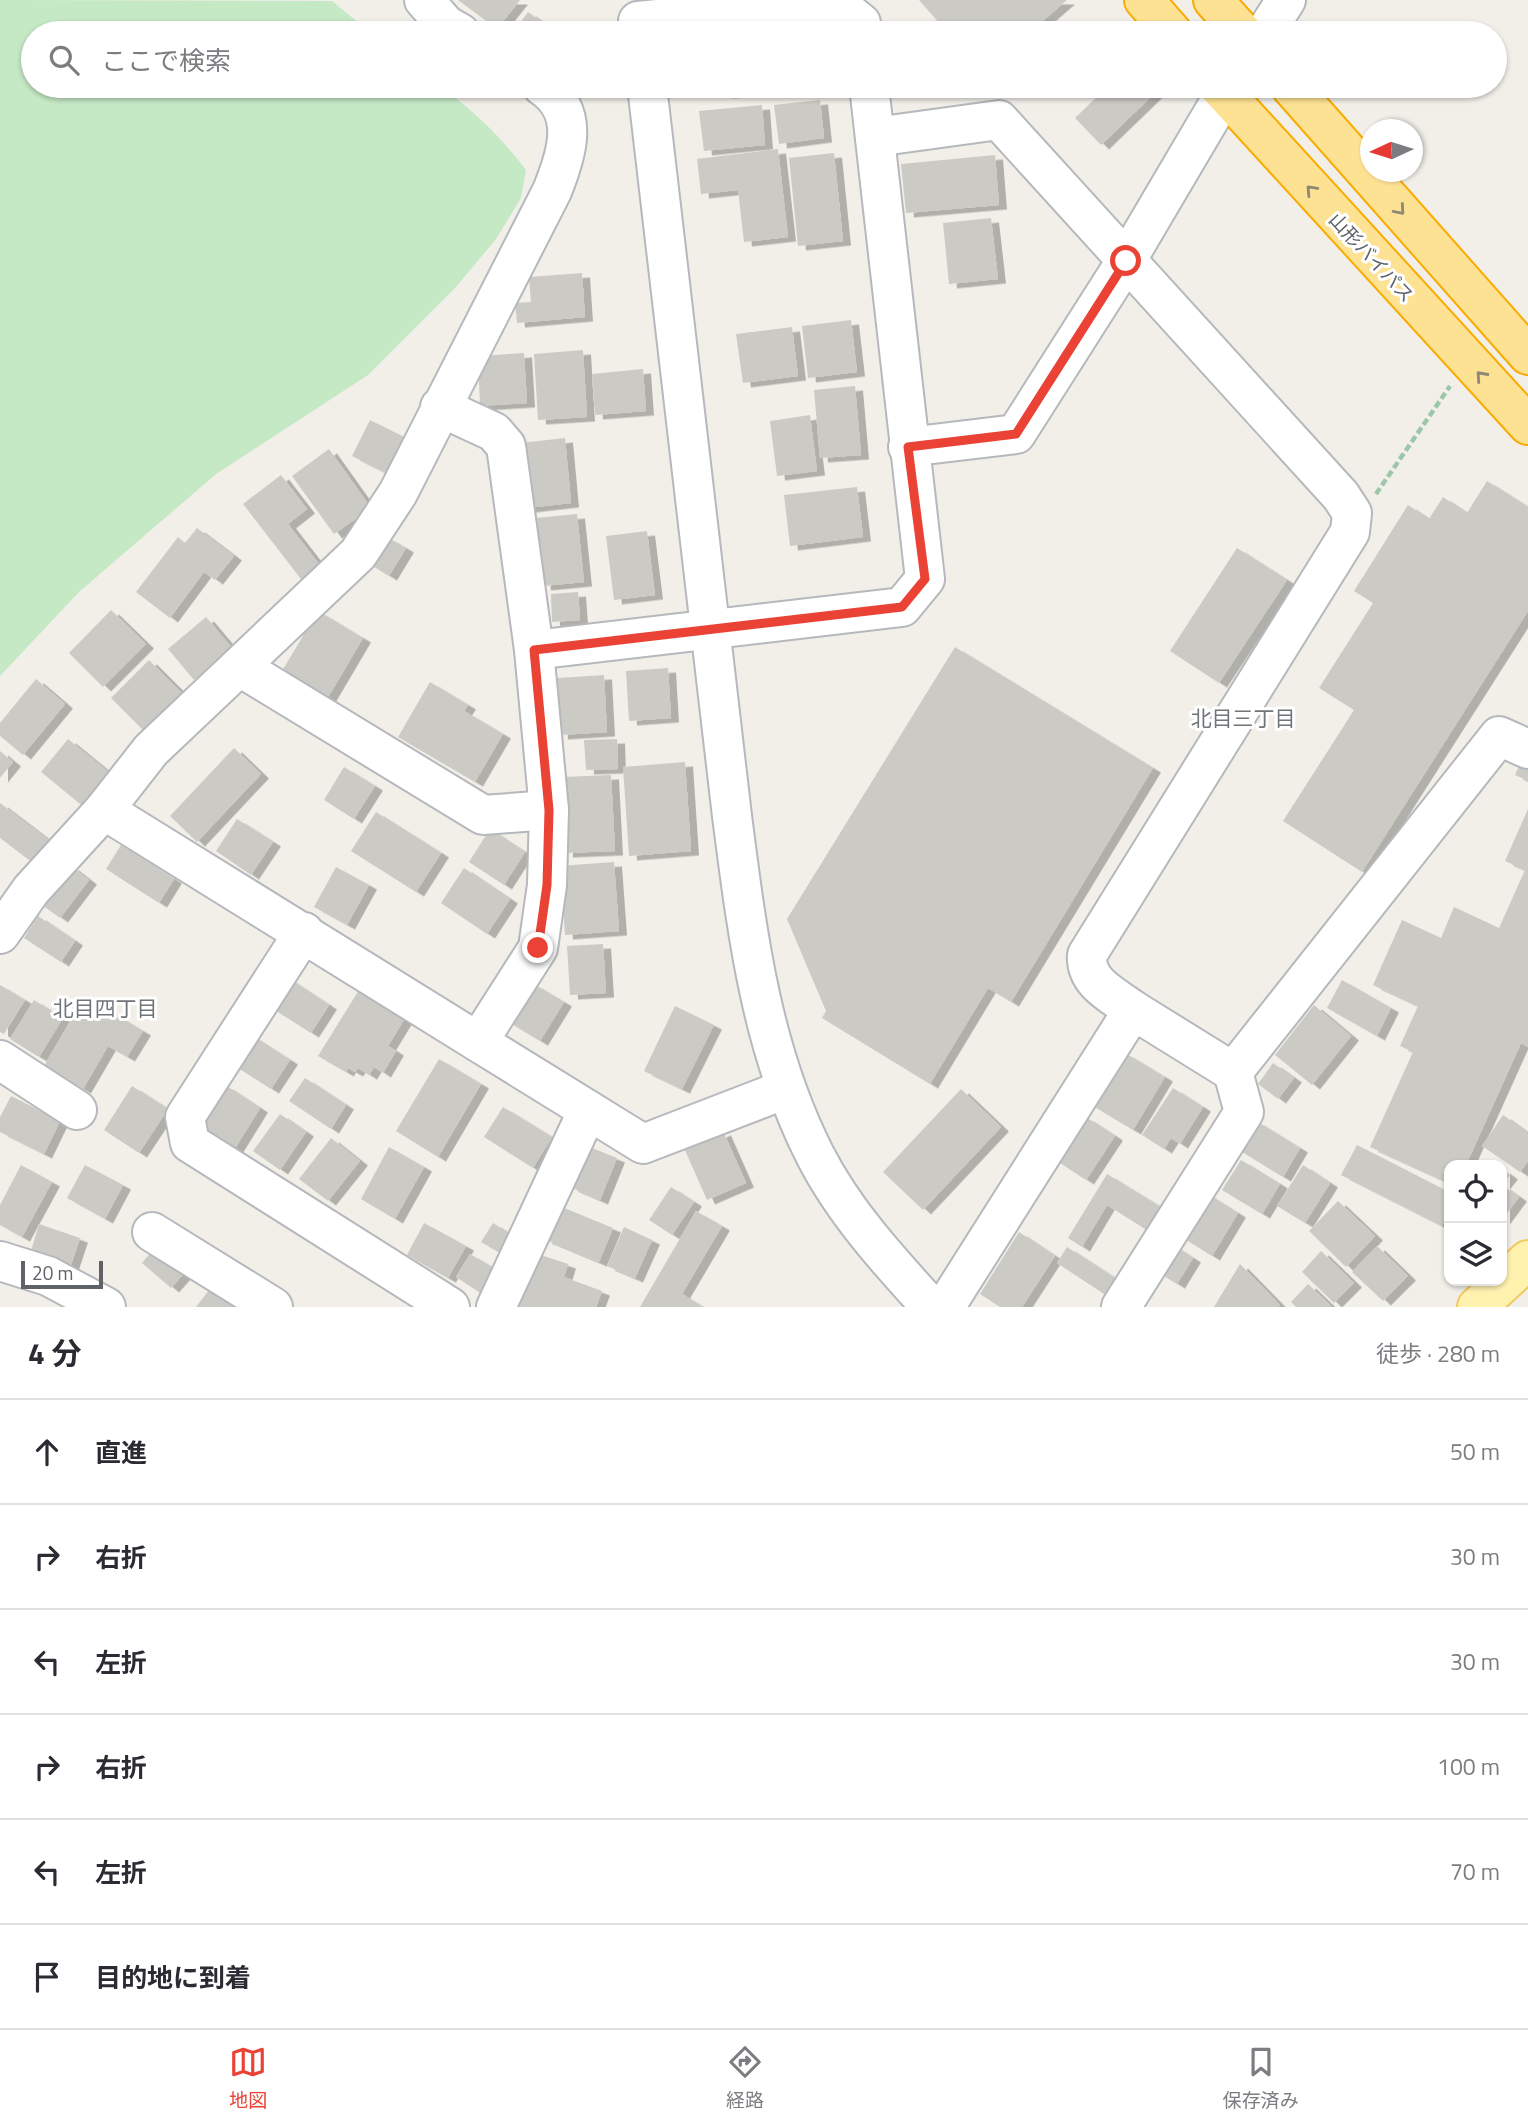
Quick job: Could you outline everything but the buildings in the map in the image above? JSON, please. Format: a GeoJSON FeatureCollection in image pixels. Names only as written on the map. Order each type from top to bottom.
{"type":"FeatureCollection","features":[{"type":"Feature","properties":{"kind":"highway"},"geometry":{"type":"LineString","coordinates":[[1144,0],[1162,21]]}},
{"type":"Feature","properties":{"kind":"highway"},"geometry":{"type":"LineString","coordinates":[[1213,0],[1232,21]]}},
{"type":"Feature","properties":{"kind":"highway","name":"山形バイパス"},"geometry":{"type":"LineString","coordinates":[[1230,98],[1528,425]]}},
{"type":"Feature","properties":{"kind":"highway"},"geometry":{"type":"LineString","coordinates":[[1301,98],[1528,355]]}},
{"type":"Feature","properties":{"kind":"main road"},"geometry":{"type":"LineString","coordinates":[[1477,1307],[1528,1260]]}},
{"type":"Feature","properties":{"kind":"street"},"geometry":{"type":"LineString","coordinates":[[424,0],[442,21]]}},
{"type":"Feature","properties":{"kind":"street"},"geometry":{"type":"LineString","coordinates":[[1273,21],[1286,0]]}},
{"type":"Feature","properties":{"kind":"street"},"geometry":{"type":"LineString","coordinates":[[637,18],[834,1],[859,21]]}},
{"type":"Feature","properties":{"kind":"street"},"geometry":{"type":"LineString","coordinates":[[0,934],[31,890],[104,810],[151,750],[358,554],[398,493],[552,191],[564,160],[565,107],[558,98]]}},
{"type":"Feature","properties":{"kind":"street"},"geometry":{"type":"LineString","coordinates":[[648,98],[747,931],[762,1007],[786,1089],[816,1156],[851,1213],[931,1307]]}},
{"type":"Feature","properties":{"kind":"street"},"geometry":{"type":"LineString","coordinates":[[534,650],[902,607],[925,579],[870,98]]}},
{"type":"Feature","properties":{"kind":"street"},"geometry":{"type":"LineString","coordinates":[[908,447],[1016,434],[1126,261],[1217,98]]}},
{"type":"Feature","properties":{"kind":"street"},"geometry":{"type":"LineString","coordinates":[[875,136],[999,120],[1341,496],[1352,513],[1350,532],[1087,955],[1086,970],[1094,981],[1133,1010],[1233,1072],[1244,1112],[1121,1307]]}},
{"type":"Feature","properties":{"kind":"street"},"geometry":{"type":"LineString","coordinates":[[440,407],[494,432],[506,446],[534,650],[549,810],[547,885],[538,948],[478,1042]]}},
{"type":"Feature","properties":{"kind":"street"},"geometry":{"type":"LineString","coordinates":[[240,667],[483,816],[549,810]]}},
{"type":"Feature","properties":{"kind":"street"},"geometry":{"type":"LineString","coordinates":[[1233,1072],[1499,736],[1528,748]]}},
{"type":"Feature","properties":{"kind":"street"},"geometry":{"type":"LineString","coordinates":[[104,810],[643,1144],[786,1089]]}},
{"type":"Feature","properties":{"kind":"street"},"geometry":{"type":"LineString","coordinates":[[304,932],[185,1117],[190,1143],[450,1307]]}},
{"type":"Feature","properties":{"kind":"street"},"geometry":{"type":"LineString","coordinates":[[945,1307],[1133,1010]]}},
{"type":"Feature","properties":{"kind":"street"},"geometry":{"type":"LineString","coordinates":[[0,1060],[77,1110]]}},
{"type":"Feature","properties":{"kind":"street"},"geometry":{"type":"LineString","coordinates":[[496,1307],[588,1111]]}},
{"type":"Feature","properties":{"kind":"street"},"geometry":{"type":"LineString","coordinates":[[152,1232],[274,1307]]}},
{"type":"Feature","properties":{"kind":"street"},"geometry":{"type":"LineString","coordinates":[[0,1261],[48,1276],[106,1307]]}},
{"type":"Feature","properties":{"kind":"path"},"geometry":{"type":"LineString","coordinates":[[1350,532],[1467,361]]}},
{"type":"Feature","properties":{"kind":"green space"},"geometry":{"type":"Polygon","coordinates":[[[0,0],[332,1],[356,21],[21,21],[21,98],[456,98],[486,125],[526,170],[521,198],[496,239],[455,288],[368,375],[216,474],[79,592],[0,676],[0,0]]]}},
{"type":"Feature","properties":{"kind":"district","name":"北目三丁目"},"geometry":{"type":"Point","coordinates":[1243,718]}},
{"type":"Feature","properties":{"kind":"district","name":"北目四丁目"},"geometry":{"type":"Point","coordinates":[105,1008]}},
{"type":"Feature","properties":{"kind":"route"},"geometry":{"type":"LineString","coordinates":[[538,948],[547,885],[549,810],[534,650],[902,607],[925,579],[908,447],[1016,434],[1126,261]]}}]}
